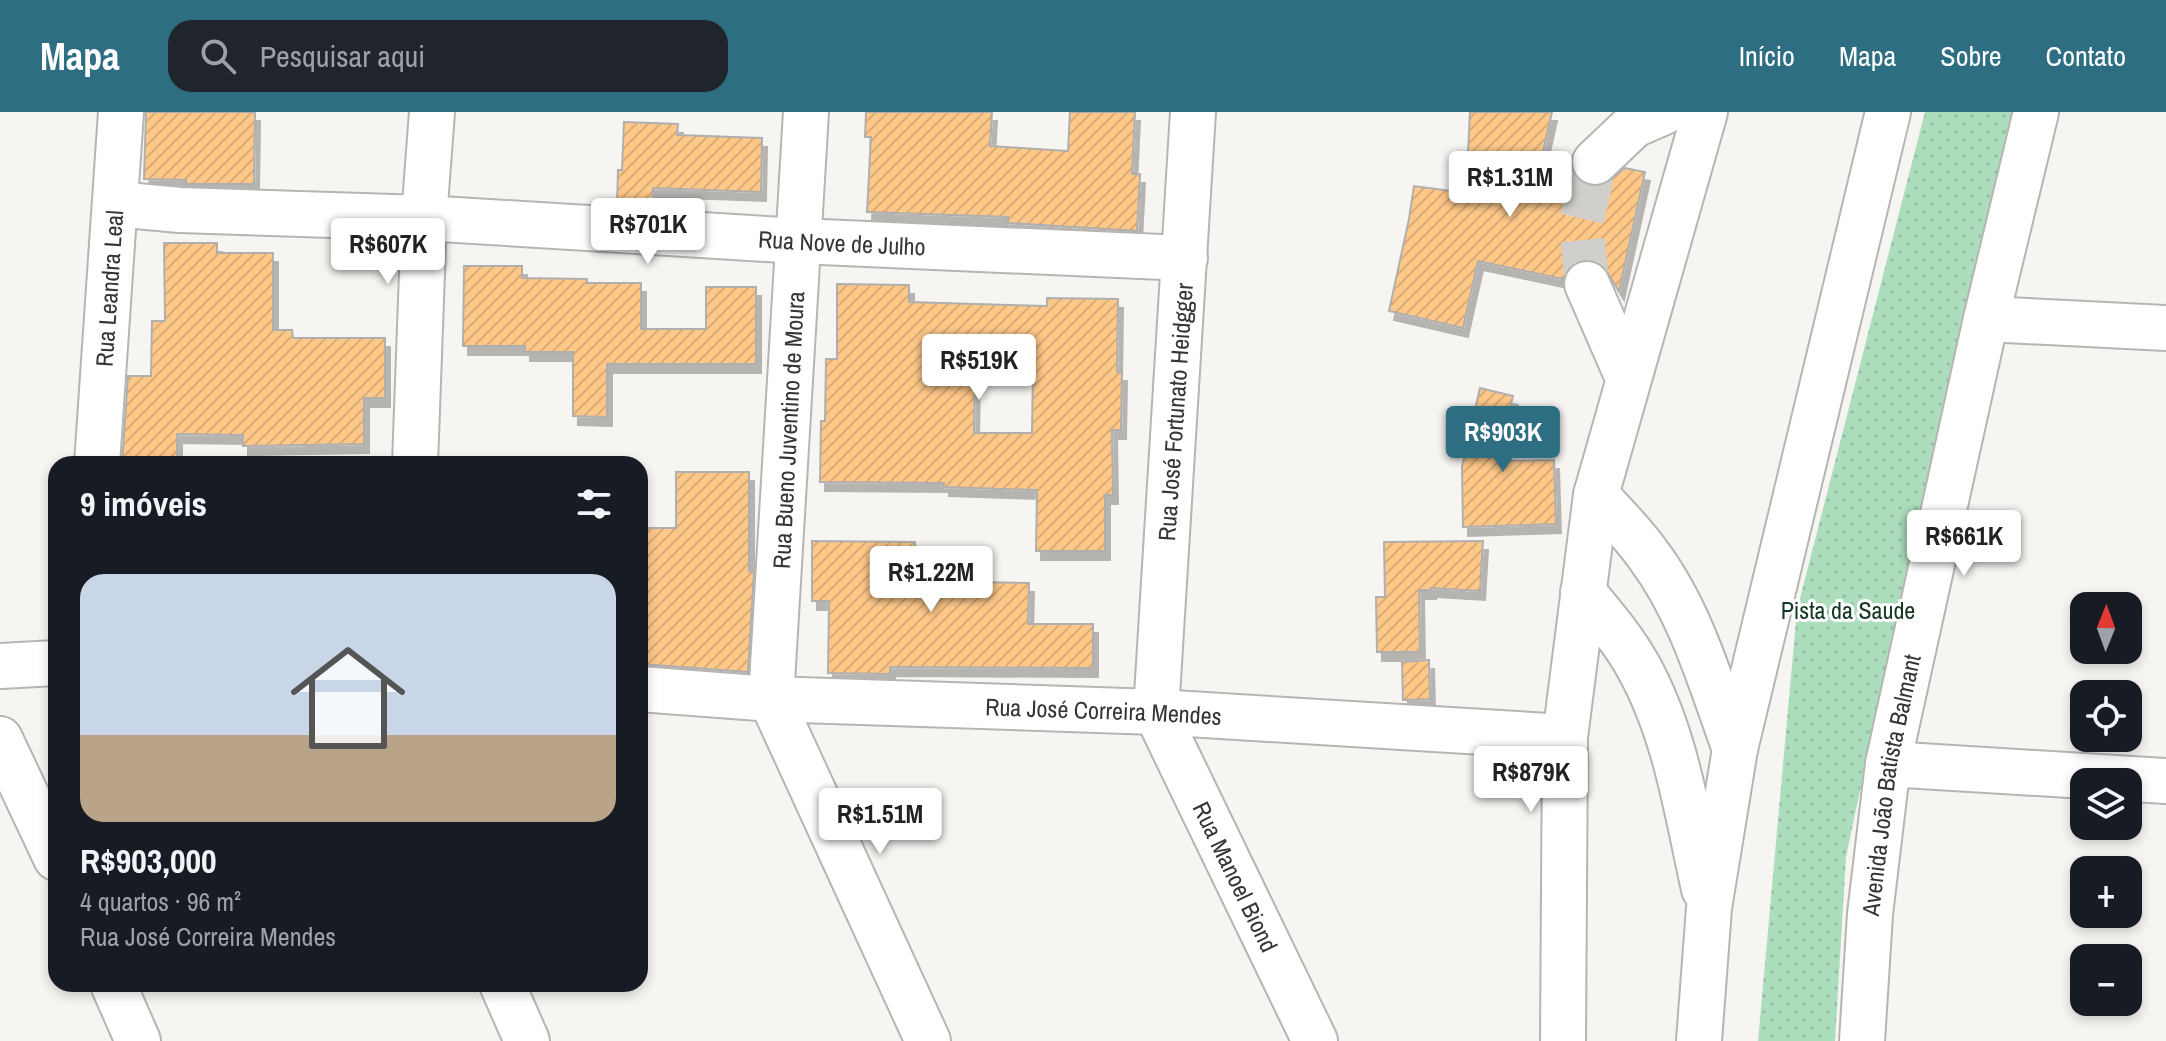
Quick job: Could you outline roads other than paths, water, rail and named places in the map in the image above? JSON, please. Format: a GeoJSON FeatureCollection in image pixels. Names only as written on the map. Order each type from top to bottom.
{"type":"FeatureCollection","features":[{"type":"Feature","properties":{"kind":"main road","name":"Rua Leandra Leal"},"geometry":{"type":"LineString","coordinates":[[98,456],[121,112]]}},
{"type":"Feature","properties":{"kind":"main road"},"geometry":{"type":"LineString","coordinates":[[415,456],[424,218],[432,112]]}},
{"type":"Feature","properties":{"kind":"main road","name":"Rua Bueno Juventino de Moura"},"geometry":{"type":"LineString","coordinates":[[771,699],[806,112]]}},
{"type":"Feature","properties":{"kind":"main road","name":"Rua José Fortunato Heidgger"},"geometry":{"type":"LineString","coordinates":[[1156,712],[1193,112]]}},
{"type":"Feature","properties":{"kind":"main road"},"geometry":{"type":"LineString","coordinates":[[1595,162],[1634,125],[1664,112]]}},
{"type":"Feature","properties":{"kind":"main road"},"geometry":{"type":"LineString","coordinates":[[1563,1041],[1565,737],[1596,495],[1705,112]]}},
{"type":"Feature","properties":{"kind":"main road"},"geometry":{"type":"LineString","coordinates":[[1699,1041],[1709,908],[1735,749],[1888,112]]}},
{"type":"Feature","properties":{"kind":"main road","name":"Avenida João Batista Balmant"},"geometry":{"type":"LineString","coordinates":[[1862,1041],[1870,914],[1888,764],[1986,319],[2036,112]]}},
{"type":"Feature","properties":{"kind":"main road","name":"Rua Nove de Julho"},"geometry":{"type":"LineString","coordinates":[[115,204],[180,210],[424,218],[799,241],[1185,258]]}},
{"type":"Feature","properties":{"kind":"main road"},"geometry":{"type":"LineString","coordinates":[[1587,284],[1628,378]]}},
{"type":"Feature","properties":{"kind":"main road"},"geometry":{"type":"LineString","coordinates":[[1986,319],[2166,328]]}},
{"type":"Feature","properties":{"kind":"main road"},"geometry":{"type":"LineString","coordinates":[[1596,495],[1650,556],[1678,603],[1707,669],[1735,749]]}},
{"type":"Feature","properties":{"kind":"main road"},"geometry":{"type":"LineString","coordinates":[[1583,592],[1614,629],[1660,712],[1674,755],[1709,908]]}},
{"type":"Feature","properties":{"kind":"main road"},"geometry":{"type":"LineString","coordinates":[[0,666],[48,663]]}},
{"type":"Feature","properties":{"kind":"main road","name":"Rua José Correira Mendes"},"geometry":{"type":"LineString","coordinates":[[648,690],[771,699],[1156,712],[1565,737]]}},
{"type":"Feature","properties":{"kind":"main road"},"geometry":{"type":"LineString","coordinates":[[771,699],[928,1041]]}},
{"type":"Feature","properties":{"kind":"main road","name":"Rua Manoel Biond"},"geometry":{"type":"LineString","coordinates":[[1156,712],[1315,1041]]}},
{"type":"Feature","properties":{"kind":"main road"},"geometry":{"type":"LineString","coordinates":[[0,739],[48,841]]}},
{"type":"Feature","properties":{"kind":"main road"},"geometry":{"type":"LineString","coordinates":[[1888,764],[2166,781]]}},
{"type":"Feature","properties":{"kind":"main road"},"geometry":{"type":"LineString","coordinates":[[117,992],[138,1041]]}},
{"type":"Feature","properties":{"kind":"main road"},"geometry":{"type":"LineString","coordinates":[[506,992],[527,1041]]}},
{"type":"Feature","properties":{"kind":"tunnel"},"geometry":{"type":"LineString","coordinates":[[1587,284],[1581,222],[1595,162]]}},
{"type":"Feature","properties":{"kind":"park label","name":"Pista da Saude"},"geometry":{"type":"Point","coordinates":[1848,610]}}]}
